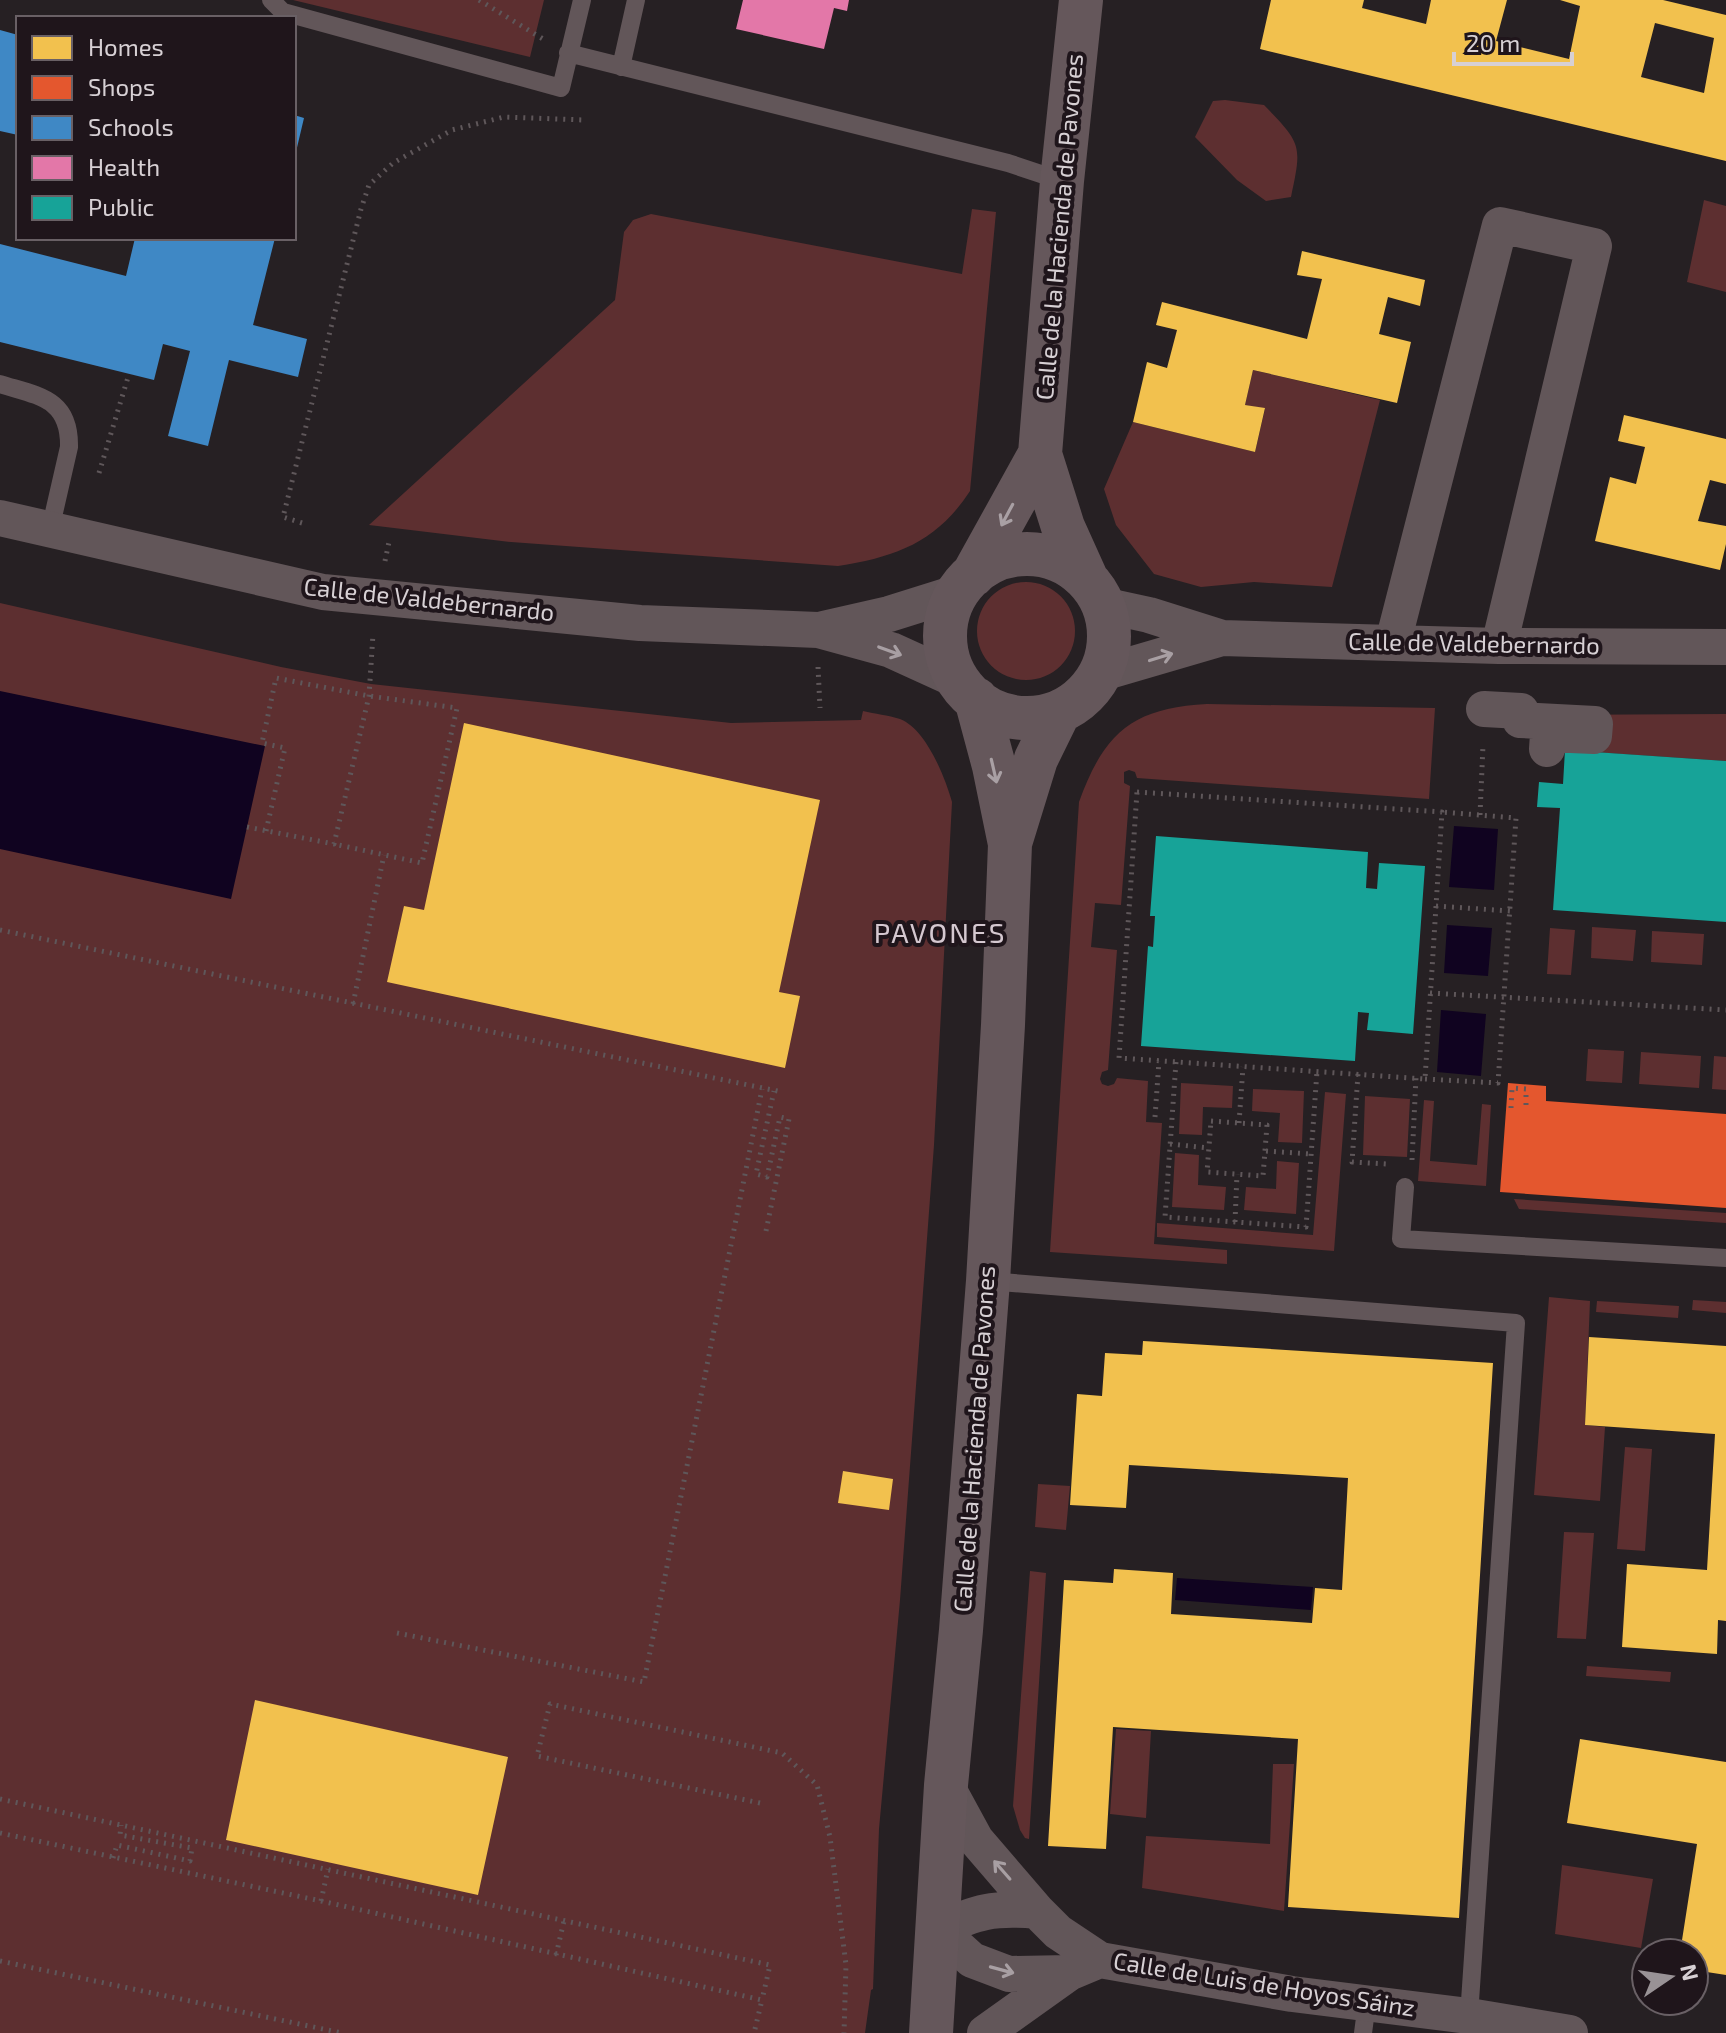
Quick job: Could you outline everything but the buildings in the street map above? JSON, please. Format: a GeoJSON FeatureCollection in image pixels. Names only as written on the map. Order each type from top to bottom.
{"type":"FeatureCollection","features":[{"type":"Feature","properties":{"kind":"street","name":"Calle de la Hacienda de Pavones"},"geometry":{"type":"LineString","coordinates":[[1081,0],[1062,181],[1040,454],[1063,527],[1094,592]]}},
{"type":"Feature","properties":{"kind":"street"},"geometry":{"type":"LineString","coordinates":[[1393,642],[1500,225],[1594,246],[1499,646]]}},
{"type":"Feature","properties":{"kind":"street","name":"Calle de la Hacienda de Pavones"},"geometry":{"type":"LineString","coordinates":[[965,584],[1040,454]]}},
{"type":"Feature","properties":{"kind":"street","name":"Calle de Valdebernardo"},"geometry":{"type":"LineString","coordinates":[[0,518],[323,592],[891,650],[967,690]]}},
{"type":"Feature","properties":{"kind":"street"},"geometry":{"type":"LineString","coordinates":[[1033,553],[1062,561],[1094,592],[1109,638],[1103,668],[1085,695],[1059,712],[1022,719],[988,709],[967,690],[948,662],[944,634],[949,609],[965,584],[989,562],[1033,553]]}},
{"type":"Feature","properties":{"kind":"street","name":"Calle de Valdebernardo"},"geometry":{"type":"LineString","coordinates":[[817,642],[965,584]]}},
{"type":"Feature","properties":{"kind":"street","name":"Calle de Valdebernardo"},"geometry":{"type":"LineString","coordinates":[[1094,592],[1149,615],[1222,638],[1499,646],[1726,647]]}},
{"type":"Feature","properties":{"kind":"street","name":"Calle de Valdebernardo"},"geometry":{"type":"LineString","coordinates":[[1099,674],[1222,638]]}},
{"type":"Feature","properties":{"kind":"street","name":"Calle de la Hacienda de Pavones"},"geometry":{"type":"LineString","coordinates":[[931,2033],[946,1785],[988,1281],[1010,844],[994,766],[967,690]]}},
{"type":"Feature","properties":{"kind":"street"},"geometry":{"type":"LineString","coordinates":[[1485,706],[1521,711],[1520,720],[1595,724],[1594,736],[1548,734],[1547,749]]}},
{"type":"Feature","properties":{"kind":"street","name":"Calle de la Hacienda de Pavones"},"geometry":{"type":"LineString","coordinates":[[1010,844],[1036,759],[1059,712]]}},
{"type":"Feature","properties":{"kind":"street","name":"Calle de Luis de Hoyos Sáinz"},"geometry":{"type":"LineString","coordinates":[[946,1785],[976,1840],[1058,1932],[1084,1967]]}},
{"type":"Feature","properties":{"kind":"street"},"geometry":{"type":"LineString","coordinates":[[938,1929],[978,1912],[1037,1911]]}},
{"type":"Feature","properties":{"kind":"street","name":"Calle de Luis de Hoyos Sáinz"},"geometry":{"type":"LineString","coordinates":[[938,1929],[972,1960],[1009,1974],[1084,1967],[1292,1994],[1365,2018],[1469,2016],[1570,2033]]}},
{"type":"Feature","properties":{"kind":"street"},"geometry":{"type":"LineString","coordinates":[[985,2033],[1084,1967]]}},
{"type":"Feature","properties":{"kind":"lane"},"geometry":{"type":"LineString","coordinates":[[271,0],[283,12],[561,88],[582,0]]}},
{"type":"Feature","properties":{"kind":"lane"},"geometry":{"type":"LineString","coordinates":[[621,67],[636,0]]}},
{"type":"Feature","properties":{"kind":"lane"},"geometry":{"type":"LineString","coordinates":[[568,53],[1008,163],[1062,181]]}},
{"type":"Feature","properties":{"kind":"lane"},"geometry":{"type":"LineString","coordinates":[[0,384],[51,401],[63,416],[69,447],[50,530]]}},
{"type":"Feature","properties":{"kind":"lane"},"geometry":{"type":"LineString","coordinates":[[1405,1187],[1401,1239],[1726,1258]]}},
{"type":"Feature","properties":{"kind":"lane"},"geometry":{"type":"LineString","coordinates":[[988,1281],[1516,1323],[1469,2016]]}},
{"type":"Feature","properties":{"kind":"path"},"geometry":{"type":"LineString","coordinates":[[479,0],[568,53]]}},
{"type":"Feature","properties":{"kind":"path"},"geometry":{"type":"LineString","coordinates":[[302,523],[283,517],[369,185],[393,163],[452,130],[504,117],[584,120]]}},
{"type":"Feature","properties":{"kind":"path"},"geometry":{"type":"LineString","coordinates":[[99,473],[129,374]]}},
{"type":"Feature","properties":{"kind":"path"},"geometry":{"type":"LineString","coordinates":[[384,566],[389,542]]}},
{"type":"Feature","properties":{"kind":"path"},"geometry":{"type":"LineString","coordinates":[[334,844],[369,696],[374,629]]}},
{"type":"Feature","properties":{"kind":"path"},"geometry":{"type":"LineString","coordinates":[[817,642],[820,708]]}},
{"type":"Feature","properties":{"kind":"path"},"geometry":{"type":"LineString","coordinates":[[247,827],[266,831],[334,844],[422,863],[457,708],[369,696],[276,678],[262,743],[285,748],[266,831]]}},
{"type":"Feature","properties":{"kind":"path"},"geometry":{"type":"LineString","coordinates":[[1480,815],[1485,706]]}},
{"type":"Feature","properties":{"kind":"path"},"geometry":{"type":"LineString","coordinates":[[1137,792],[1442,812],[1516,818],[1498,1083],[1119,1058],[1137,792]]}},
{"type":"Feature","properties":{"kind":"path"},"geometry":{"type":"LineString","coordinates":[[1425,1079],[1442,812]]}},
{"type":"Feature","properties":{"kind":"path"},"geometry":{"type":"LineString","coordinates":[[353,1004],[384,855]]}},
{"type":"Feature","properties":{"kind":"path"},"geometry":{"type":"LineString","coordinates":[[1436,906],[1510,911]]}},
{"type":"Feature","properties":{"kind":"path"},"geometry":{"type":"LineString","coordinates":[[0,930],[778,1092],[756,1174],[767,1177],[780,1117],[789,1119],[766,1231]]}},
{"type":"Feature","properties":{"kind":"path"},"geometry":{"type":"LineString","coordinates":[[1430,993],[1726,1010]]}},
{"type":"Feature","properties":{"kind":"path"},"geometry":{"type":"LineString","coordinates":[[1155,1117],[1159,1061]]}},
{"type":"Feature","properties":{"kind":"path"},"geometry":{"type":"LineString","coordinates":[[1176,1062],[1165,1217],[1306,1227],[1317,1071]]}},
{"type":"Feature","properties":{"kind":"path"},"geometry":{"type":"LineString","coordinates":[[1239,1123],[1243,1067]]}},
{"type":"Feature","properties":{"kind":"path"},"geometry":{"type":"LineString","coordinates":[[1358,1074],[1352,1162],[1397,1165]]}},
{"type":"Feature","properties":{"kind":"path"},"geometry":{"type":"LineString","coordinates":[[1411,1166],[1416,1078]]}},
{"type":"Feature","properties":{"kind":"path"},"geometry":{"type":"LineString","coordinates":[[1511,1108],[1512,1088],[1526,1089],[1526,1107]]}},
{"type":"Feature","properties":{"kind":"path"},"geometry":{"type":"LineString","coordinates":[[397,1633],[644,1682],[762,1089]]}},
{"type":"Feature","properties":{"kind":"path"},"geometry":{"type":"LineString","coordinates":[[1211,1121],[1267,1125],[1263,1176],[1207,1172],[1209,1148],[1211,1121]]}},
{"type":"Feature","properties":{"kind":"path"},"geometry":{"type":"LineString","coordinates":[[1170,1144],[1209,1148]]}},
{"type":"Feature","properties":{"kind":"path"},"geometry":{"type":"LineString","coordinates":[[1266,1151],[1311,1154]]}},
{"type":"Feature","properties":{"kind":"path"},"geometry":{"type":"LineString","coordinates":[[1235,1222],[1237,1174]]}},
{"type":"Feature","properties":{"kind":"path"},"geometry":{"type":"LineString","coordinates":[[760,1803],[537,1756],[550,1704],[782,1753],[817,1785],[830,1837],[846,1965],[844,2033]]}},
{"type":"Feature","properties":{"kind":"path"},"geometry":{"type":"LineString","coordinates":[[0,1799],[770,1965],[754,2033]]}},
{"type":"Feature","properties":{"kind":"path"},"geometry":{"type":"LineString","coordinates":[[113,1858],[117,1845],[190,1861],[192,1848],[120,1835],[121,1825]]}},
{"type":"Feature","properties":{"kind":"path"},"geometry":{"type":"LineString","coordinates":[[0,1833],[762,2000]]}},
{"type":"Feature","properties":{"kind":"path"},"geometry":{"type":"LineString","coordinates":[[321,1901],[328,1869]]}},
{"type":"Feature","properties":{"kind":"path"},"geometry":{"type":"LineString","coordinates":[[556,1955],[564,1921]]}},
{"type":"Feature","properties":{"kind":"path"},"geometry":{"type":"LineString","coordinates":[[0,1961],[342,2033]]}},
{"type":"Feature","properties":{"kind":"shaded area"},"geometry":{"type":"Polygon","coordinates":[[[293,0],[544,0],[530,57],[293,0]]]}},
{"type":"Feature","properties":{"kind":"shaded area"},"geometry":{"type":"Polygon","coordinates":[[[1213,101],[1264,105],[1286,129],[1296,146],[1297,155],[1291,197],[1266,201],[1237,180],[1195,137],[1213,101]]]}},
{"type":"Feature","properties":{"kind":"shaded area"},"geometry":{"type":"Polygon","coordinates":[[[1704,200],[1726,206],[1726,292],[1687,282],[1704,200]]]}},
{"type":"Feature","properties":{"kind":"shaded area"},"geometry":{"type":"Polygon","coordinates":[[[972,209],[996,212],[970,491],[944,523],[913,544],[878,558],[838,566],[511,542],[369,525],[615,300],[624,232],[633,220],[651,214],[962,274],[972,209]]]}},
{"type":"Feature","properties":{"kind":"shaded area"},"geometry":{"type":"Polygon","coordinates":[[[1253,370],[1380,400],[1332,587],[1254,582],[1201,587],[1154,574],[1116,525],[1104,489],[1133,422],[1255,452],[1265,409],[1245,405],[1253,370]]]}},
{"type":"Feature","properties":{"kind":"shaded area"},"geometry":{"type":"Polygon","coordinates":[[[1026,582],[1045,585],[1061,596],[1072,612],[1075,631],[1072,650],[1061,666],[1045,677],[1026,680],[1007,677],[991,666],[980,650],[977,631],[980,612],[991,596],[1007,585],[1026,582]]]}},
{"type":"Feature","properties":{"kind":"shaded area"},"geometry":{"type":"Polygon","coordinates":[[[0,603],[281,667],[371,684],[731,723],[861,720],[863,711],[900,719],[909,724],[926,743],[945,780],[952,802],[934,1145],[900,1600],[879,1829],[873,1989],[865,2033],[0,2033],[0,603]]]}},
{"type":"Feature","properties":{"kind":"shaded area"},"geometry":{"type":"Polygon","coordinates":[[[0,691],[265,746],[231,899],[0,849],[0,691]]]}},
{"type":"Feature","properties":{"kind":"shaded area"},"geometry":{"type":"Polygon","coordinates":[[[1207,704],[1435,708],[1429,799],[1137,778],[1135,772],[1124,772],[1124,783],[1130,786],[1121,905],[1095,903],[1091,947],[1117,950],[1108,1070],[1102,1072],[1100,1079],[1102,1084],[1108,1086],[1114,1084],[1117,1078],[1148,1081],[1146,1122],[1162,1123],[1154,1244],[1227,1250],[1227,1264],[1050,1252],[1079,802],[1099,758],[1124,729],[1159,711],[1207,704]]]}},
{"type":"Feature","properties":{"kind":"shaded area"},"geometry":{"type":"Polygon","coordinates":[[[1726,714],[1726,761],[1533,748],[1533,715],[1726,714]]]}},
{"type":"Feature","properties":{"kind":"shaded area"},"geometry":{"type":"Polygon","coordinates":[[[1454,826],[1498,829],[1494,890],[1449,887],[1454,826]]]}},
{"type":"Feature","properties":{"kind":"shaded area"},"geometry":{"type":"Polygon","coordinates":[[[1447,925],[1492,928],[1488,976],[1444,973],[1447,925]]]}},
{"type":"Feature","properties":{"kind":"shaded area"},"geometry":{"type":"Polygon","coordinates":[[[1592,927],[1636,930],[1633,961],[1591,958],[1592,927]]]}},
{"type":"Feature","properties":{"kind":"shaded area"},"geometry":{"type":"Polygon","coordinates":[[[1550,928],[1575,930],[1571,975],[1547,974],[1550,928]]]}},
{"type":"Feature","properties":{"kind":"shaded area"},"geometry":{"type":"Polygon","coordinates":[[[1652,931],[1704,934],[1702,965],[1651,962],[1652,931]]]}},
{"type":"Feature","properties":{"kind":"shaded area"},"geometry":{"type":"Polygon","coordinates":[[[1441,1010],[1486,1014],[1481,1076],[1437,1072],[1441,1010]]]}},
{"type":"Feature","properties":{"kind":"shaded area"},"geometry":{"type":"Polygon","coordinates":[[[1588,1049],[1624,1051],[1622,1083],[1586,1081],[1588,1049]]]}},
{"type":"Feature","properties":{"kind":"shaded area"},"geometry":{"type":"Polygon","coordinates":[[[1641,1052],[1701,1056],[1699,1088],[1639,1084],[1641,1052]]]}},
{"type":"Feature","properties":{"kind":"shaded area"},"geometry":{"type":"Polygon","coordinates":[[[1714,1056],[1726,1057],[1726,1090],[1712,1089],[1714,1056]]]}},
{"type":"Feature","properties":{"kind":"shaded area"},"geometry":{"type":"Polygon","coordinates":[[[1181,1083],[1233,1086],[1232,1108],[1203,1107],[1202,1135],[1179,1134],[1181,1083]]]}},
{"type":"Feature","properties":{"kind":"shaded area"},"geometry":{"type":"Polygon","coordinates":[[[1253,1089],[1304,1091],[1302,1143],[1278,1142],[1280,1113],[1252,1111],[1253,1089]]]}},
{"type":"Feature","properties":{"kind":"shaded area"},"geometry":{"type":"Polygon","coordinates":[[[1325,1092],[1346,1094],[1334,1251],[1157,1237],[1157,1223],[1313,1235],[1325,1092]]]}},
{"type":"Feature","properties":{"kind":"shaded area"},"geometry":{"type":"Polygon","coordinates":[[[1365,1096],[1410,1099],[1407,1157],[1363,1155],[1365,1096]]]}},
{"type":"Feature","properties":{"kind":"shaded area"},"geometry":{"type":"Polygon","coordinates":[[[1424,1100],[1434,1101],[1430,1161],[1477,1165],[1482,1104],[1491,1105],[1486,1186],[1418,1181],[1424,1100]]]}},
{"type":"Feature","properties":{"kind":"shaded area"},"geometry":{"type":"Polygon","coordinates":[[[1175,1153],[1199,1155],[1198,1185],[1226,1187],[1224,1210],[1172,1207],[1175,1153]]]}},
{"type":"Feature","properties":{"kind":"shaded area"},"geometry":{"type":"Polygon","coordinates":[[[1277,1161],[1299,1163],[1296,1214],[1244,1210],[1246,1187],[1276,1189],[1277,1161]]]}},
{"type":"Feature","properties":{"kind":"shaded area"},"geometry":{"type":"Polygon","coordinates":[[[1514,1199],[1726,1213],[1726,1223],[1519,1209],[1514,1199]]]}},
{"type":"Feature","properties":{"kind":"shaded area"},"geometry":{"type":"Polygon","coordinates":[[[1549,1297],[1590,1301],[1585,1425],[1605,1427],[1600,1501],[1534,1495],[1549,1297]]]}},
{"type":"Feature","properties":{"kind":"shaded area"},"geometry":{"type":"Polygon","coordinates":[[[1693,1300],[1726,1302],[1726,1313],[1692,1310],[1693,1300]]]}},
{"type":"Feature","properties":{"kind":"shaded area"},"geometry":{"type":"Polygon","coordinates":[[[1597,1301],[1679,1306],[1678,1318],[1596,1312],[1597,1301]]]}},
{"type":"Feature","properties":{"kind":"shaded area"},"geometry":{"type":"Polygon","coordinates":[[[1625,1447],[1652,1449],[1645,1551],[1617,1549],[1625,1447]]]}},
{"type":"Feature","properties":{"kind":"shaded area"},"geometry":{"type":"Polygon","coordinates":[[[1038,1484],[1070,1486],[1066,1530],[1035,1527],[1038,1484]]]}},
{"type":"Feature","properties":{"kind":"shaded area"},"geometry":{"type":"Polygon","coordinates":[[[1564,1532],[1594,1533],[1586,1639],[1557,1638],[1564,1532]]]}},
{"type":"Feature","properties":{"kind":"shaded area"},"geometry":{"type":"Polygon","coordinates":[[[1030,1571],[1046,1573],[1029,1839],[1020,1830],[1013,1806],[1030,1571]]]}},
{"type":"Feature","properties":{"kind":"shaded area"},"geometry":{"type":"Polygon","coordinates":[[[1177,1578],[1313,1587],[1311,1610],[1175,1600],[1177,1578]]]}},
{"type":"Feature","properties":{"kind":"shaded area"},"geometry":{"type":"Polygon","coordinates":[[[1587,1666],[1671,1672],[1670,1682],[1586,1676],[1587,1666]]]}},
{"type":"Feature","properties":{"kind":"shaded area"},"geometry":{"type":"Polygon","coordinates":[[[1116,1729],[1151,1731],[1146,1818],[1110,1814],[1116,1729]]]}},
{"type":"Feature","properties":{"kind":"shaded area"},"geometry":{"type":"Polygon","coordinates":[[[1273,1764],[1294,1764],[1284,1911],[1142,1888],[1146,1836],[1270,1844],[1273,1764]]]}},
{"type":"Feature","properties":{"kind":"shaded area"},"geometry":{"type":"Polygon","coordinates":[[[1562,1865],[1653,1879],[1643,1937],[1630,1937],[1630,1946],[1555,1934],[1562,1865]]]}},
{"type":"Feature","properties":{"kind":"district","name":"PAVONES"},"geometry":{"type":"Point","coordinates":[940,933]}}]}
